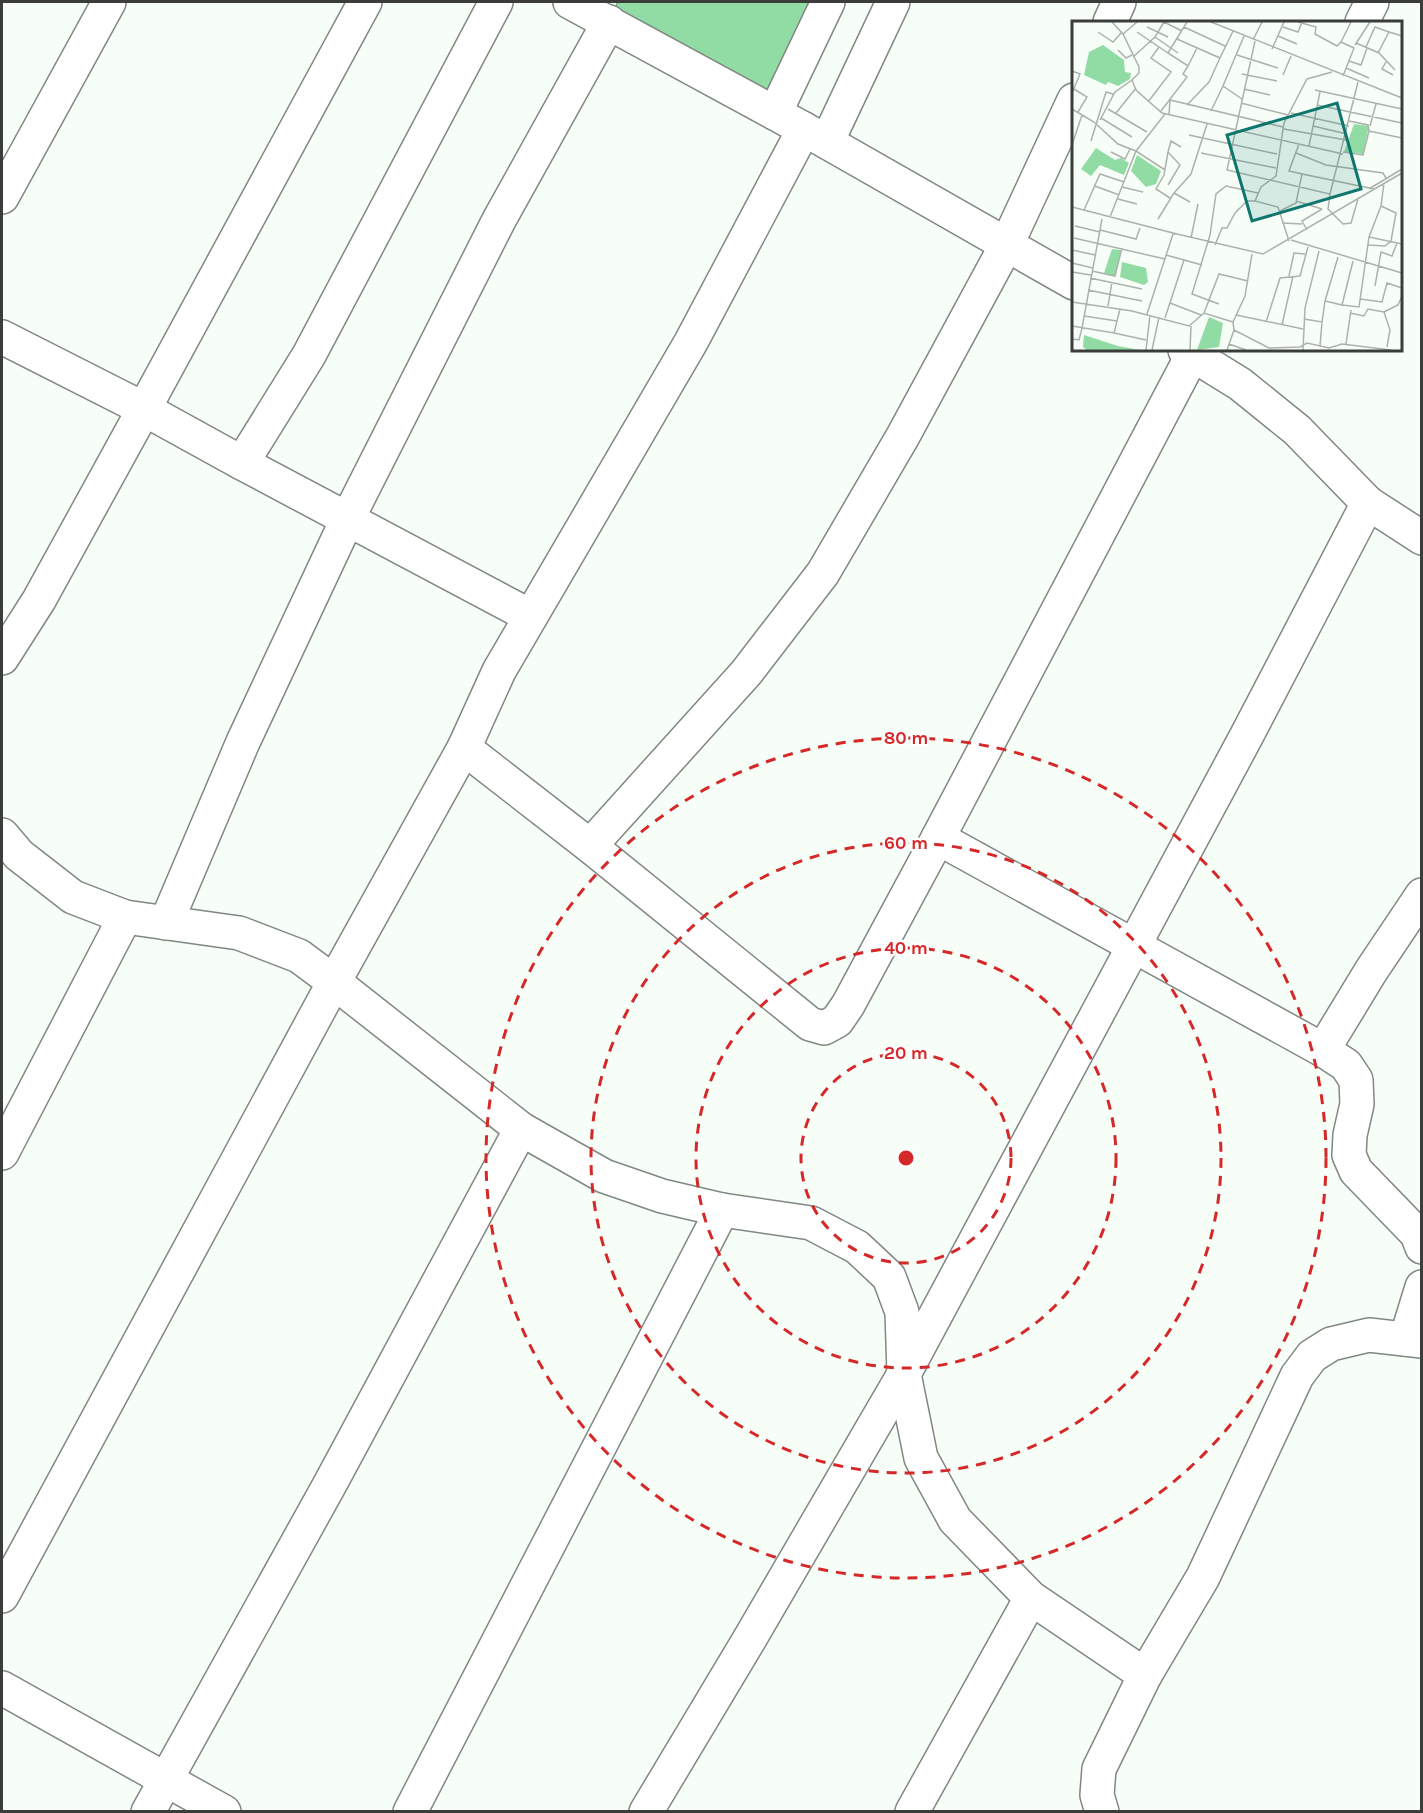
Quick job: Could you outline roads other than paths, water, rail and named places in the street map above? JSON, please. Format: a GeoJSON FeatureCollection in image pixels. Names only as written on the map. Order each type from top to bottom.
{"type":"FeatureCollection","features":[{"type":"Feature","properties":{"kind":"street"},"geometry":{"type":"LineString","coordinates":[[2,197],[109,2]]}},
{"type":"Feature","properties":{"kind":"street"},"geometry":{"type":"LineString","coordinates":[[2,658],[39,600],[365,2]]}},
{"type":"Feature","properties":{"kind":"street"},"geometry":{"type":"LineString","coordinates":[[242,463],[309,355],[496,2]]}},
{"type":"Feature","properties":{"kind":"street"},"geometry":{"type":"LineString","coordinates":[[570,2],[775,113],[1072,282]]}},
{"type":"Feature","properties":{"kind":"street"},"geometry":{"type":"LineString","coordinates":[[775,113],[828,2]]}},
{"type":"Feature","properties":{"kind":"street"},"geometry":{"type":"LineString","coordinates":[[2,1596],[334,982],[464,748],[499,671],[893,2]]}},
{"type":"Feature","properties":{"kind":"street"},"geometry":{"type":"LineString","coordinates":[[1110,21],[1119,2]]}},
{"type":"Feature","properties":{"kind":"street"},"geometry":{"type":"LineString","coordinates":[[1362,21],[1372,2]]}},
{"type":"Feature","properties":{"kind":"street"},"geometry":{"type":"LineString","coordinates":[[166,923],[243,742],[347,520],[499,220],[609,22]]}},
{"type":"Feature","properties":{"kind":"street"},"geometry":{"type":"LineString","coordinates":[[590,846],[746,673],[823,573],[903,436],[1007,244],[1072,104]]}},
{"type":"Feature","properties":{"kind":"street"},"geometry":{"type":"LineString","coordinates":[[2,337],[144,409],[347,520],[530,616]]}},
{"type":"Feature","properties":{"kind":"street"},"geometry":{"type":"LineString","coordinates":[[464,748],[590,846],[810,1024],[824,1028],[837,1022],[848,1005],[939,838],[1191,351],[1240,384],[1297,430],[1368,503],[1422,538]]}},
{"type":"Feature","properties":{"kind":"street"},"geometry":{"type":"LineString","coordinates":[[646,1812],[904,1374],[1247,735],[1368,503]]}},
{"type":"Feature","properties":{"kind":"street"},"geometry":{"type":"LineString","coordinates":[[2,835],[19,855],[73,897],[126,917],[239,933],[299,956],[521,1129],[604,1176],[662,1196],[722,1210],[810,1223],[857,1247],[889,1277],[902,1312],[904,1374],[921,1458],[955,1520],[1031,1598],[1145,1675]]}},
{"type":"Feature","properties":{"kind":"street"},"geometry":{"type":"LineString","coordinates":[[939,838],[1323,1050],[1346,1065],[1356,1080],[1357,1104],[1350,1135],[1349,1155],[1356,1171],[1417,1234],[1422,1247]]}},
{"type":"Feature","properties":{"kind":"street"},"geometry":{"type":"LineString","coordinates":[[1323,1050],[1371,971],[1422,895]]}},
{"type":"Feature","properties":{"kind":"street"},"geometry":{"type":"LineString","coordinates":[[2,1153],[126,917]]}},
{"type":"Feature","properties":{"kind":"street"},"geometry":{"type":"LineString","coordinates":[[148,1812],[330,1484],[521,1129]]}},
{"type":"Feature","properties":{"kind":"street"},"geometry":{"type":"LineString","coordinates":[[410,1812],[722,1210]]}},
{"type":"Feature","properties":{"kind":"street"},"geometry":{"type":"LineString","coordinates":[[1102,1812],[1097,1795],[1100,1769],[1145,1675],[1203,1577],[1297,1376],[1312,1356],[1331,1344],[1369,1335],[1414,1340],[1422,1287]]}},
{"type":"Feature","properties":{"kind":"street"},"geometry":{"type":"LineString","coordinates":[[912,1812],[1031,1598]]}},
{"type":"Feature","properties":{"kind":"street"},"geometry":{"type":"LineString","coordinates":[[2,1688],[224,1812]]}}]}
